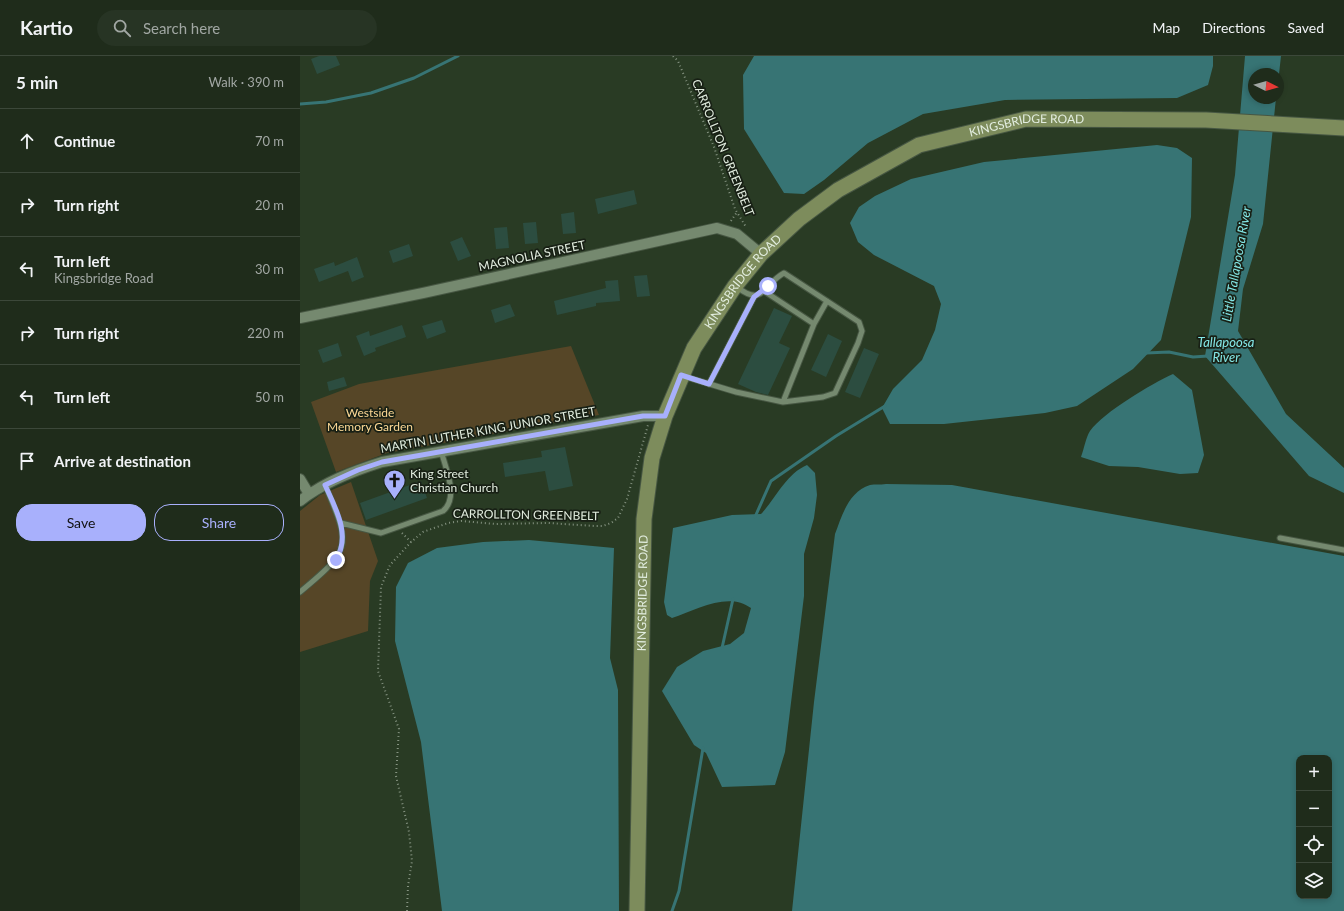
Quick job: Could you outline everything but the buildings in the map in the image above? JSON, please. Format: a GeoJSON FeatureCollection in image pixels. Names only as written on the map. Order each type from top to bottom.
{"type":"FeatureCollection","features":[{"type":"Feature","properties":{"kind":"street","name":"KINGSBRIDGE ROAD"},"geometry":{"type":"LineString","coordinates":[[637,911],[644,519],[652,458],[665,416],[681,375],[711,319],[761,254],[799,219],[838,190],[918,145],[1026,119],[1206,120],[1344,128]]}},
{"type":"Feature","properties":{"kind":"street","name":"MAGNOLIA STREET"},"geometry":{"type":"LineString","coordinates":[[300,318],[423,293],[717,228],[737,234],[761,254]]}},
{"type":"Feature","properties":{"kind":"street","name":"MARTIN LUTHER KING JUNIOR STREET"},"geometry":{"type":"LineString","coordinates":[[300,501],[325,485],[353,472],[382,462],[643,416],[665,416]]}},
{"type":"Feature","properties":{"kind":"street"},"geometry":{"type":"LineString","coordinates":[[300,479],[309,494]]}},
{"type":"Feature","properties":{"kind":"lane"},"geometry":{"type":"LineString","coordinates":[[681,375],[709,384],[783,402],[824,397],[835,393],[856,350],[862,331],[859,322],[784,273],[778,276],[764,291],[754,297],[709,384]]}},
{"type":"Feature","properties":{"kind":"lane"},"geometry":{"type":"LineString","coordinates":[[735,286],[748,295],[754,297]]}},
{"type":"Feature","properties":{"kind":"lane"},"geometry":{"type":"LineString","coordinates":[[764,291],[814,324]]}},
{"type":"Feature","properties":{"kind":"lane"},"geometry":{"type":"LineString","coordinates":[[783,402],[814,324],[826,301]]}},
{"type":"Feature","properties":{"kind":"lane"},"geometry":{"type":"LineString","coordinates":[[341,523],[381,533],[443,511],[448,507],[451,495],[441,451]]}},
{"type":"Feature","properties":{"kind":"lane"},"geometry":{"type":"LineString","coordinates":[[300,592],[336,560],[342,551],[341,523],[325,485]]}},
{"type":"Feature","properties":{"kind":"lane"},"geometry":{"type":"LineString","coordinates":[[1280,538],[1344,550]]}},
{"type":"Feature","properties":{"kind":"path","name":"CARROLLTON GREENBELT"},"geometry":{"type":"LineString","coordinates":[[673,56],[678,61],[698,105],[737,212],[747,229]]}},
{"type":"Feature","properties":{"kind":"path"},"geometry":{"type":"LineString","coordinates":[[730,222],[737,212]]}},
{"type":"Feature","properties":{"kind":"path","name":"CARROLLTON GREENBELT"},"geometry":{"type":"LineString","coordinates":[[407,911],[408,886],[412,861],[409,832],[396,776],[399,729],[378,671],[380,597],[383,579],[390,565],[411,542],[430,529],[448,523],[461,521],[496,524],[548,523],[603,526],[611,523],[618,518],[627,499],[648,424]]}},
{"type":"Feature","properties":{"kind":"path"},"geometry":{"type":"LineString","coordinates":[[401,532],[411,542]]}},
{"type":"Feature","properties":{"kind":"green space","name":"Westside Memory Garden"},"geometry":{"type":"Polygon","coordinates":[[[571,346],[599,415],[387,453],[336,472],[311,402],[359,384],[571,346]]]}},
{"type":"Feature","properties":{"kind":"green space"},"geometry":{"type":"Polygon","coordinates":[[[351,482],[378,561],[370,581],[368,631],[300,652],[300,511],[320,495],[351,482]]]}},
{"type":"Feature","properties":{"kind":"water"},"geometry":{"type":"Polygon","coordinates":[[[754,56],[1213,56],[1213,66],[1208,85],[1177,98],[1005,100],[923,114],[868,143],[824,180],[804,194],[784,193],[744,129],[743,75],[754,56]]]}},
{"type":"Feature","properties":{"kind":"water","name":"Tallapoosa River"},"geometry":{"type":"Polygon","coordinates":[[[1245,56],[1281,56],[1280,68],[1248,68],[1248,104],[1275,104],[1263,224],[1243,289],[1238,331],[1286,414],[1344,468],[1344,493],[1309,476],[1205,356],[1235,175],[1245,56]]]}},
{"type":"Feature","properties":{"kind":"water"},"geometry":{"type":"Polygon","coordinates":[[[1157,145],[1177,148],[1192,158],[1191,217],[1161,340],[1133,369],[1077,406],[1045,413],[944,424],[890,424],[882,408],[893,389],[922,360],[935,330],[941,304],[934,286],[874,255],[858,242],[850,223],[859,207],[875,196],[911,179],[984,162],[1157,145]]]}},
{"type":"Feature","properties":{"kind":"water"},"geometry":{"type":"Polygon","coordinates":[[[1173,374],[1192,390],[1204,455],[1198,473],[1180,474],[1138,467],[1109,466],[1081,457],[1090,431],[1106,415],[1128,399],[1173,374]]]}},
{"type":"Feature","properties":{"kind":"water"},"geometry":{"type":"Polygon","coordinates":[[[807,465],[815,473],[817,495],[814,518],[804,554],[804,596],[785,752],[775,785],[722,787],[706,753],[694,745],[662,691],[677,667],[703,651],[730,644],[744,633],[751,608],[742,603],[732,601],[701,607],[672,618],[667,615],[664,602],[673,528],[732,515],[761,514],[787,480],[807,465]]]}},
{"type":"Feature","properties":{"kind":"water"},"geometry":{"type":"Polygon","coordinates":[[[870,485],[952,485],[1344,556],[1344,911],[792,911],[814,702],[835,534],[843,512],[851,499],[862,488],[870,485]]]}},
{"type":"Feature","properties":{"kind":"water"},"geometry":{"type":"Polygon","coordinates":[[[529,540],[614,548],[610,658],[618,690],[619,911],[442,911],[421,742],[395,641],[396,587],[408,563],[437,548],[483,542],[529,540]]]}},
{"type":"Feature","properties":{"kind":"waterway"},"geometry":{"type":"LineString","coordinates":[[300,104],[326,102],[371,93],[414,78],[458,56]]}},
{"type":"Feature","properties":{"kind":"waterway"},"geometry":{"type":"LineString","coordinates":[[1146,353],[1169,352],[1193,357],[1208,356]]}},
{"type":"Feature","properties":{"kind":"waterway"},"geometry":{"type":"LineString","coordinates":[[755,517],[771,481],[836,436],[885,406]]}},
{"type":"Feature","properties":{"kind":"waterway"},"geometry":{"type":"LineString","coordinates":[[722,648],[733,599]]}},
{"type":"Feature","properties":{"kind":"waterway"},"geometry":{"type":"LineString","coordinates":[[672,911],[679,891],[703,748]]}},
{"type":"Feature","properties":{"kind":"place","name":"King Street Christian Church"},"geometry":{"type":"Point","coordinates":[394,500]}},
{"type":"Feature","properties":{"kind":"route"},"geometry":{"type":"LineString","coordinates":[[336,560],[342,551],[343,540],[341,523],[325,485],[342,476],[382,462],[643,416],[665,416],[681,375],[709,384],[754,297],[768,286]]}},
{"type":"Feature","properties":{"kind":"water label","name":"Little Tallapoosa River"},"geometry":{"type":"Point","coordinates":[1236,264]}}]}
